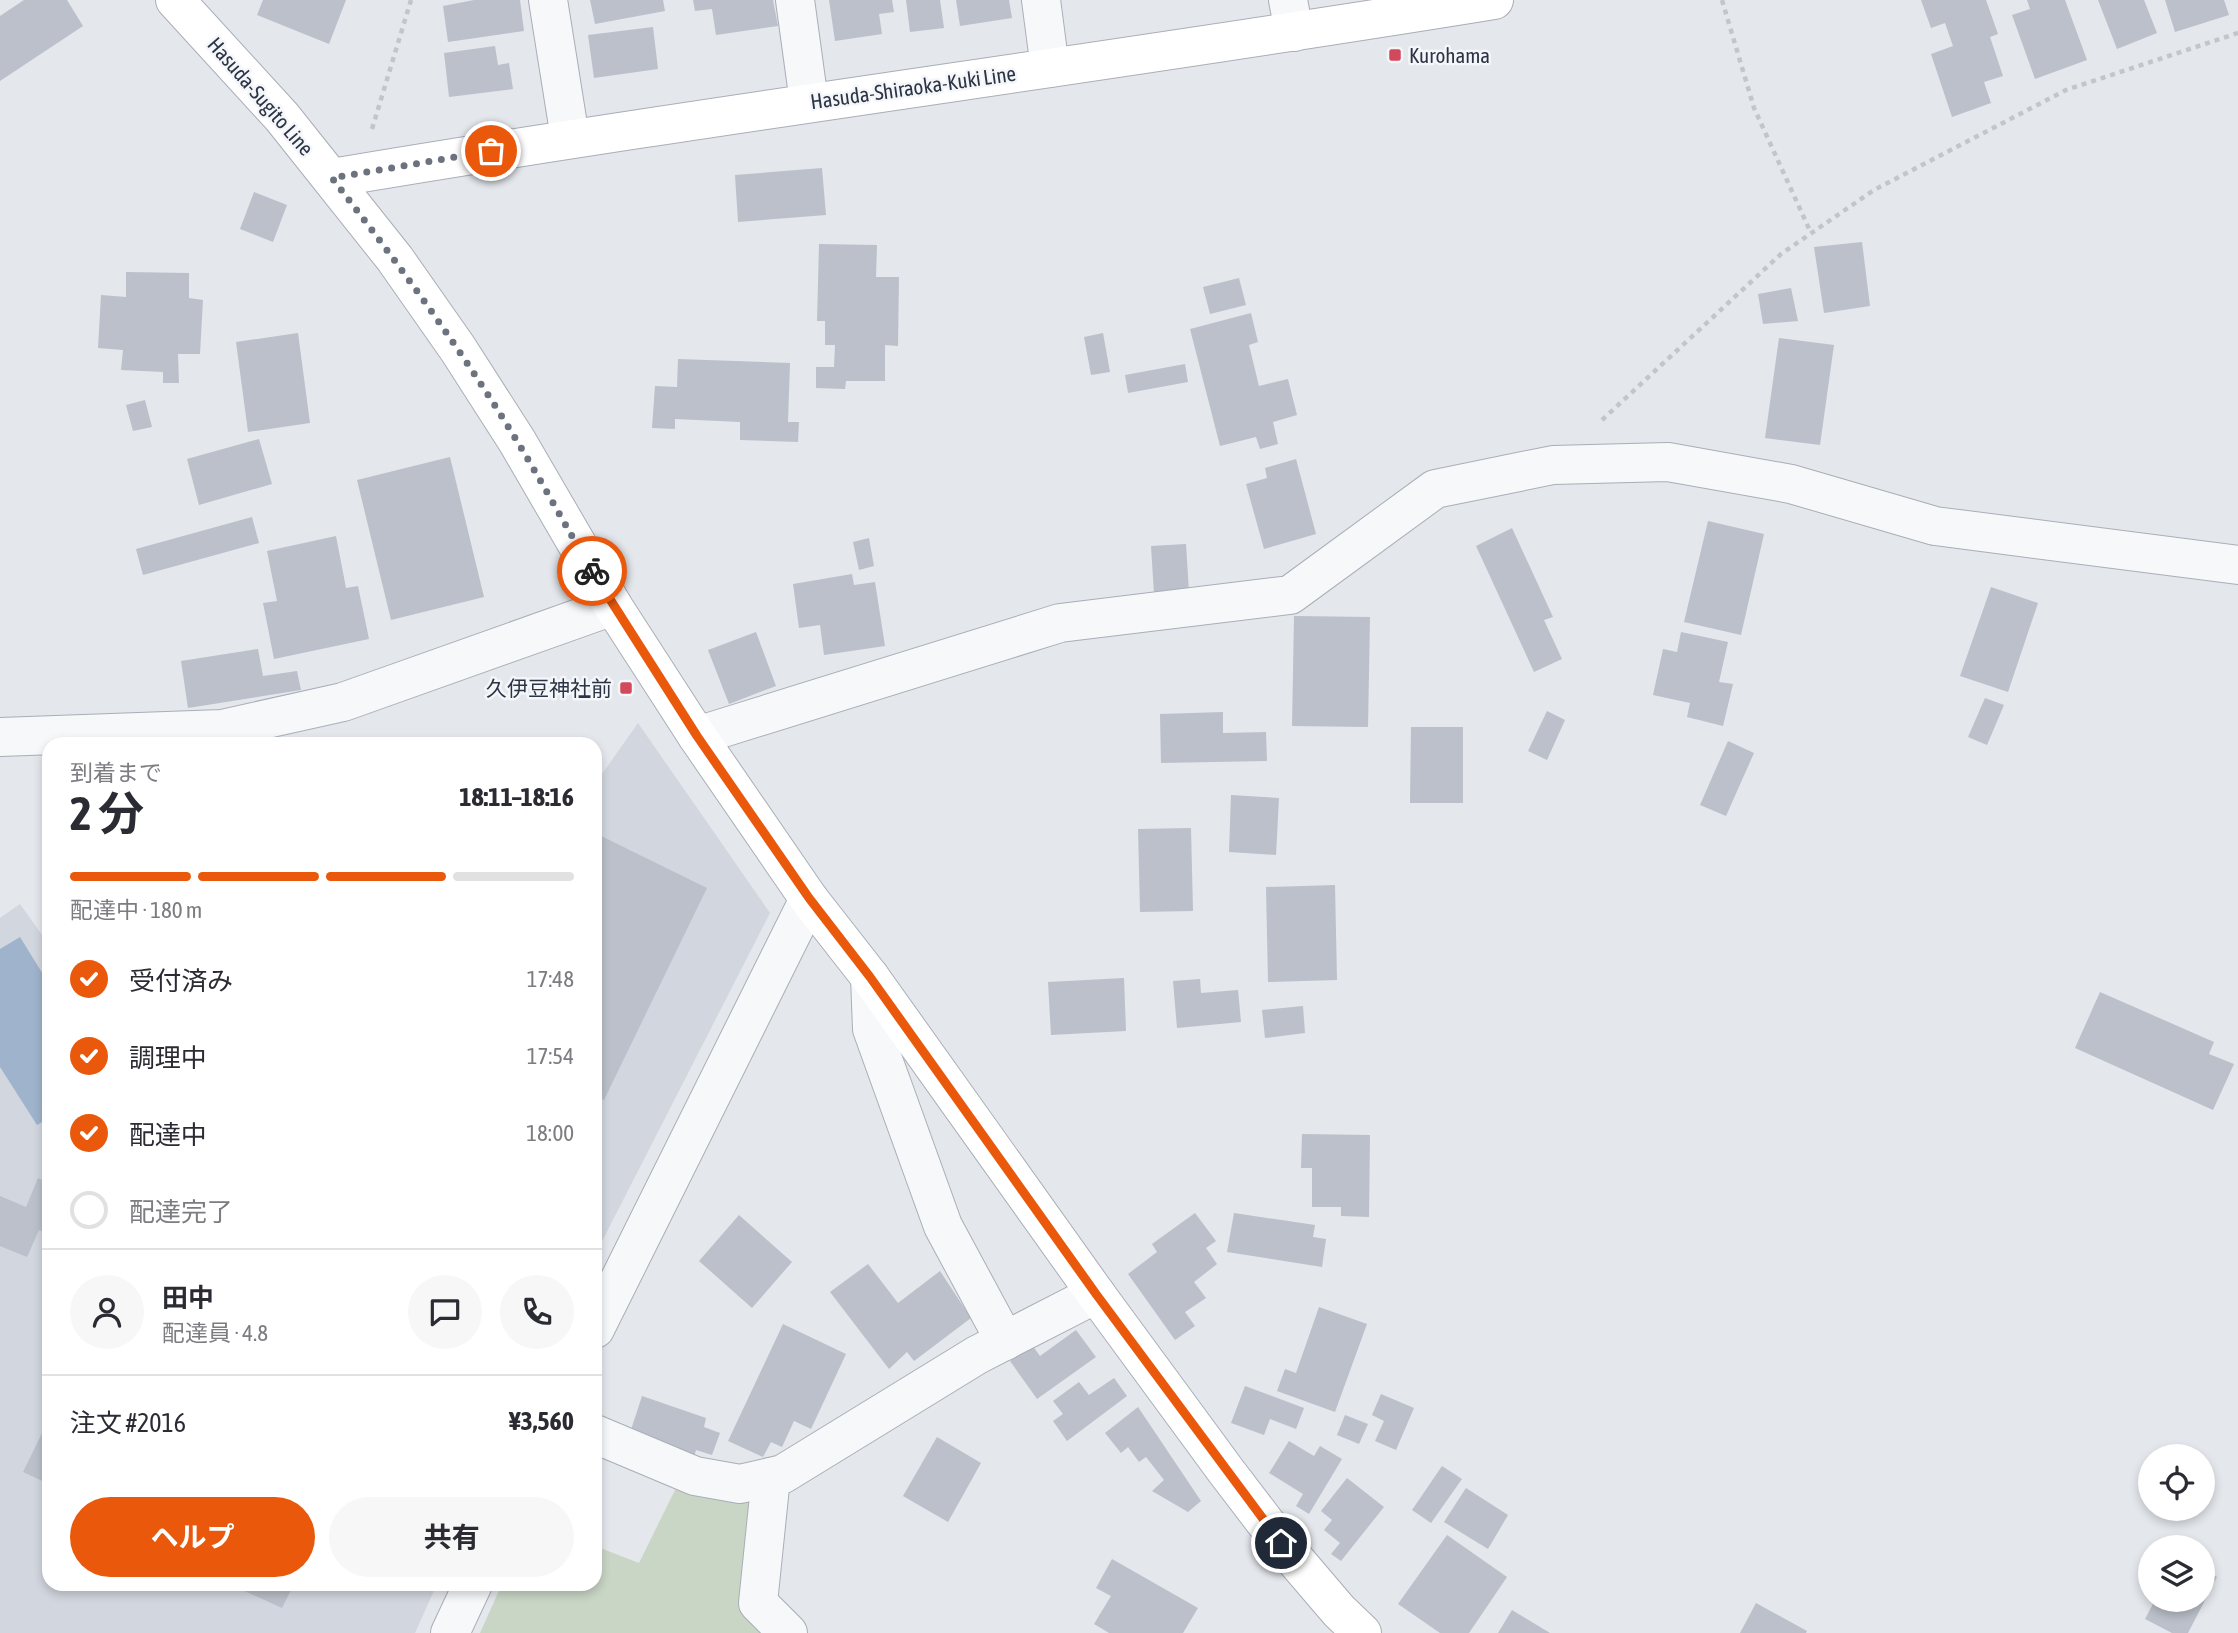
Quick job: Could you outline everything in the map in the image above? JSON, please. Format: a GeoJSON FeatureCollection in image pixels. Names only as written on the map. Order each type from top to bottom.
{"type":"FeatureCollection","features":[{"type":"Feature","properties":{"kind":"main road","name":"Hasuda-Sugito Line"},"geometry":{"type":"LineString","coordinates":[[175,0],[282,117],[395,259],[458,349],[517,441],[612,606],[697,736],[809,898],[870,977],[1096,1294],[1281,1543],[1339,1611],[1362,1633]]}},
{"type":"Feature","properties":{"kind":"main road","name":"Hasuda-Shiraoka-Kuki Line"},"geometry":{"type":"LineString","coordinates":[[332,178],[570,138],[1050,68],[1291,16],[1494,0]]}},
{"type":"Feature","properties":{"kind":"street"},"geometry":{"type":"LineString","coordinates":[[548,0],[570,138]]}},
{"type":"Feature","properties":{"kind":"street"},"geometry":{"type":"LineString","coordinates":[[795,0],[809,102]]}},
{"type":"Feature","properties":{"kind":"street"},"geometry":{"type":"LineString","coordinates":[[1041,0],[1050,68]]}},
{"type":"Feature","properties":{"kind":"street"},"geometry":{"type":"LineString","coordinates":[[697,736],[1060,624],[1290,595],[1434,489],[1553,466],[1668,462],[1791,484],[1935,526],[2238,565]]}},
{"type":"Feature","properties":{"kind":"street"},"geometry":{"type":"LineString","coordinates":[[0,737],[222,729],[343,702],[612,606]]}},
{"type":"Feature","properties":{"kind":"street"},"geometry":{"type":"LineString","coordinates":[[602,1315],[809,898]]}},
{"type":"Feature","properties":{"kind":"street"},"geometry":{"type":"LineString","coordinates":[[870,977],[872,1029],[943,1226],[1005,1341]]}},
{"type":"Feature","properties":{"kind":"street"},"geometry":{"type":"LineString","coordinates":[[602,1436],[695,1476],[740,1484],[783,1474],[977,1355],[1096,1294]]}},
{"type":"Feature","properties":{"kind":"street"},"geometry":{"type":"LineString","coordinates":[[771,1476],[758,1603],[788,1633]]}},
{"type":"Feature","properties":{"kind":"street"},"geometry":{"type":"LineString","coordinates":[[450,1633],[470,1591]]}},
{"type":"Feature","properties":{"kind":"path"},"geometry":{"type":"LineString","coordinates":[[372,130],[411,0]]}},
{"type":"Feature","properties":{"kind":"path"},"geometry":{"type":"LineString","coordinates":[[1722,0],[1754,108],[1811,233]]}},
{"type":"Feature","properties":{"kind":"path"},"geometry":{"type":"LineString","coordinates":[[1553,466],[1781,254],[1874,190],[2066,90],[2238,33]]}},
{"type":"Feature","properties":{"kind":"shaded area"},"geometry":{"type":"Polygon","coordinates":[[[638,723],[770,913],[602,1241],[602,774],[638,723]]]}},
{"type":"Feature","properties":{"kind":"shaded area"},"geometry":{"type":"Polygon","coordinates":[[[20,904],[42,935],[42,1591],[434,1591],[415,1633],[0,1633],[0,918],[20,904]]]}},
{"type":"Feature","properties":{"kind":"green space"},"geometry":{"type":"Polygon","coordinates":[[[678,1484],[754,1502],[765,1633],[480,1633],[499,1591],[602,1591],[602,1549],[639,1563],[678,1484]]]}},
{"type":"Feature","properties":{"kind":"water"},"geometry":{"type":"Polygon","coordinates":[[[20,937],[42,973],[42,1122],[37,1125],[0,1067],[0,949],[20,937]]]}},
{"type":"Feature","properties":{"kind":"building"},"geometry":{"type":"Polygon","coordinates":[[[24,0],[67,0],[83,26],[0,81],[0,16],[24,0]]]}},
{"type":"Feature","properties":{"kind":"building"},"geometry":{"type":"Polygon","coordinates":[[[263,0],[346,0],[329,44],[257,15],[263,0]]]}},
{"type":"Feature","properties":{"kind":"building"},"geometry":{"type":"Polygon","coordinates":[[[474,0],[520,0],[524,31],[448,42],[443,6],[474,0]]]}},
{"type":"Feature","properties":{"kind":"building"},"geometry":{"type":"Polygon","coordinates":[[[590,0],[663,0],[665,11],[595,24],[590,0]]]}},
{"type":"Feature","properties":{"kind":"building"},"geometry":{"type":"Polygon","coordinates":[[[693,0],[773,0],[778,26],[716,35],[712,9],[695,11],[693,0]]]}},
{"type":"Feature","properties":{"kind":"building"},"geometry":{"type":"Polygon","coordinates":[[[829,0],[892,0],[894,12],[879,14],[882,34],[835,41],[829,0]]]}},
{"type":"Feature","properties":{"kind":"building"},"geometry":{"type":"Polygon","coordinates":[[[906,0],[940,0],[944,28],[910,32],[906,0]]]}},
{"type":"Feature","properties":{"kind":"building"},"geometry":{"type":"Polygon","coordinates":[[[956,0],[1009,0],[1012,18],[960,26],[956,0]]]}},
{"type":"Feature","properties":{"kind":"building"},"geometry":{"type":"Polygon","coordinates":[[[1921,0],[1986,0],[1998,34],[1990,37],[2003,76],[1984,82],[1991,103],[1952,117],[1931,54],[1953,46],[1945,23],[1931,28],[1921,0]]]}},
{"type":"Feature","properties":{"kind":"building"},"geometry":{"type":"Polygon","coordinates":[[[2027,0],[2065,0],[2087,60],[2035,79],[2012,15],[2030,9],[2027,0]]]}},
{"type":"Feature","properties":{"kind":"building"},"geometry":{"type":"Polygon","coordinates":[[[2098,0],[2144,0],[2157,33],[2117,49],[2098,0]]]}},
{"type":"Feature","properties":{"kind":"building"},"geometry":{"type":"Polygon","coordinates":[[[2165,0],[2224,0],[2229,15],[2175,32],[2165,0]]]}},
{"type":"Feature","properties":{"kind":"building"},"geometry":{"type":"Polygon","coordinates":[[[653,27],[658,69],[594,78],[588,35],[653,27]]]}},
{"type":"Feature","properties":{"kind":"building"},"geometry":{"type":"Polygon","coordinates":[[[495,46],[498,65],[509,63],[513,89],[449,97],[444,53],[495,46]]]}},
{"type":"Feature","properties":{"kind":"building"},"geometry":{"type":"Polygon","coordinates":[[[822,168],[826,215],[738,222],[735,175],[822,168]]]}},
{"type":"Feature","properties":{"kind":"building"},"geometry":{"type":"Polygon","coordinates":[[[254,192],[287,205],[273,242],[240,229],[254,192]]]}},
{"type":"Feature","properties":{"kind":"building"},"geometry":{"type":"Polygon","coordinates":[[[1862,242],[1870,306],[1824,313],[1814,247],[1862,242]]]}},
{"type":"Feature","properties":{"kind":"building"},"geometry":{"type":"Polygon","coordinates":[[[819,244],[877,245],[876,277],[899,277],[898,346],[885,345],[885,381],[846,381],[845,389],[816,388],[816,367],[834,367],[835,345],[825,345],[825,321],[817,321],[819,244]]]}},
{"type":"Feature","properties":{"kind":"building"},"geometry":{"type":"Polygon","coordinates":[[[126,272],[189,273],[189,298],[203,300],[200,354],[178,354],[179,383],[163,383],[163,372],[121,370],[123,350],[98,348],[101,295],[126,297],[126,272]]]}},
{"type":"Feature","properties":{"kind":"building"},"geometry":{"type":"Polygon","coordinates":[[[1239,278],[1246,305],[1210,314],[1203,287],[1239,278]]]}},
{"type":"Feature","properties":{"kind":"building"},"geometry":{"type":"Polygon","coordinates":[[[1791,288],[1798,321],[1763,324],[1758,294],[1791,288]]]}},
{"type":"Feature","properties":{"kind":"building"},"geometry":{"type":"Polygon","coordinates":[[[1251,313],[1258,342],[1249,345],[1259,386],[1288,379],[1297,415],[1273,422],[1278,444],[1260,449],[1256,437],[1220,446],[1190,329],[1251,313]]]}},
{"type":"Feature","properties":{"kind":"building"},"geometry":{"type":"Polygon","coordinates":[[[298,333],[310,423],[248,432],[236,342],[298,333]]]}},
{"type":"Feature","properties":{"kind":"building"},"geometry":{"type":"Polygon","coordinates":[[[1103,333],[1110,372],[1091,375],[1084,337],[1103,333]]]}},
{"type":"Feature","properties":{"kind":"building"},"geometry":{"type":"Polygon","coordinates":[[[1779,338],[1834,345],[1820,445],[1765,438],[1779,338]]]}},
{"type":"Feature","properties":{"kind":"building"},"geometry":{"type":"Polygon","coordinates":[[[678,359],[790,363],[788,422],[799,422],[798,442],[740,440],[740,422],[675,419],[675,429],[652,428],[655,386],[677,387],[678,359]]]}},
{"type":"Feature","properties":{"kind":"building"},"geometry":{"type":"Polygon","coordinates":[[[1185,364],[1188,382],[1128,393],[1125,375],[1185,364]]]}},
{"type":"Feature","properties":{"kind":"building"},"geometry":{"type":"Polygon","coordinates":[[[145,400],[152,427],[133,431],[126,405],[145,400]]]}},
{"type":"Feature","properties":{"kind":"building"},"geometry":{"type":"Polygon","coordinates":[[[259,439],[272,484],[199,505],[187,459],[259,439]]]}},
{"type":"Feature","properties":{"kind":"building"},"geometry":{"type":"Polygon","coordinates":[[[450,457],[484,597],[391,620],[357,480],[450,457]]]}},
{"type":"Feature","properties":{"kind":"building"},"geometry":{"type":"Polygon","coordinates":[[[1296,459],[1316,534],[1264,549],[1246,484],[1267,478],[1265,468],[1296,459]]]}},
{"type":"Feature","properties":{"kind":"building"},"geometry":{"type":"Polygon","coordinates":[[[252,517],[259,543],[143,575],[136,549],[252,517]]]}},
{"type":"Feature","properties":{"kind":"building"},"geometry":{"type":"Polygon","coordinates":[[[1708,521],[1764,534],[1741,635],[1684,622],[1708,521]]]}},
{"type":"Feature","properties":{"kind":"building"},"geometry":{"type":"Polygon","coordinates":[[[1512,528],[1553,617],[1544,620],[1562,659],[1534,672],[1476,546],[1512,528]]]}},
{"type":"Feature","properties":{"kind":"building"},"geometry":{"type":"Polygon","coordinates":[[[336,536],[346,588],[358,586],[369,639],[274,659],[263,603],[277,601],[267,551],[336,536]]]}},
{"type":"Feature","properties":{"kind":"building"},"geometry":{"type":"Polygon","coordinates":[[[869,538],[874,566],[859,570],[853,542],[869,538]]]}},
{"type":"Feature","properties":{"kind":"building"},"geometry":{"type":"Polygon","coordinates":[[[1186,544],[1189,592],[1154,594],[1151,546],[1186,544]]]}},
{"type":"Feature","properties":{"kind":"building"},"geometry":{"type":"Polygon","coordinates":[[[852,574],[854,585],[875,582],[885,646],[824,655],[820,625],[799,628],[793,584],[852,574]]]}},
{"type":"Feature","properties":{"kind":"building"},"geometry":{"type":"Polygon","coordinates":[[[1991,587],[2038,603],[2008,692],[1960,676],[1991,587]]]}},
{"type":"Feature","properties":{"kind":"building"},"geometry":{"type":"Polygon","coordinates":[[[1294,616],[1370,617],[1368,727],[1292,726],[1294,616]]]}},
{"type":"Feature","properties":{"kind":"building"},"geometry":{"type":"Polygon","coordinates":[[[756,632],[776,686],[729,704],[708,650],[756,632]]]}},
{"type":"Feature","properties":{"kind":"building"},"geometry":{"type":"Polygon","coordinates":[[[1681,632],[1728,642],[1719,682],[1733,684],[1723,726],[1687,717],[1690,703],[1653,695],[1663,649],[1677,652],[1681,632]]]}},
{"type":"Feature","properties":{"kind":"building"},"geometry":{"type":"Polygon","coordinates":[[[258,649],[263,676],[297,671],[301,690],[188,708],[181,661],[258,649]]]}},
{"type":"Feature","properties":{"kind":"building"},"geometry":{"type":"Polygon","coordinates":[[[1985,698],[2004,705],[1987,745],[1968,737],[1985,698]]]}},
{"type":"Feature","properties":{"kind":"building"},"geometry":{"type":"Polygon","coordinates":[[[1547,711],[1565,720],[1547,760],[1528,751],[1547,711]]]}},
{"type":"Feature","properties":{"kind":"building"},"geometry":{"type":"Polygon","coordinates":[[[1223,712],[1223,733],[1266,732],[1267,761],[1161,763],[1160,714],[1223,712]]]}},
{"type":"Feature","properties":{"kind":"building"},"geometry":{"type":"Polygon","coordinates":[[[1411,727],[1463,727],[1463,803],[1410,803],[1411,727]]]}},
{"type":"Feature","properties":{"kind":"building"},"geometry":{"type":"Polygon","coordinates":[[[1728,741],[1754,753],[1726,816],[1700,805],[1728,741]]]}},
{"type":"Feature","properties":{"kind":"building"},"geometry":{"type":"Polygon","coordinates":[[[1231,795],[1279,798],[1276,855],[1229,852],[1231,795]]]}},
{"type":"Feature","properties":{"kind":"building"},"geometry":{"type":"Polygon","coordinates":[[[1191,828],[1193,911],[1140,912],[1138,829],[1191,828]]]}},
{"type":"Feature","properties":{"kind":"building"},"geometry":{"type":"Polygon","coordinates":[[[602,836],[707,888],[604,1100],[602,1099],[602,836]]]}},
{"type":"Feature","properties":{"kind":"building"},"geometry":{"type":"Polygon","coordinates":[[[1335,885],[1337,980],[1268,982],[1266,887],[1335,885]]]}},
{"type":"Feature","properties":{"kind":"building"},"geometry":{"type":"Polygon","coordinates":[[[1124,978],[1126,1031],[1051,1035],[1048,982],[1124,978]]]}},
{"type":"Feature","properties":{"kind":"building"},"geometry":{"type":"Polygon","coordinates":[[[1200,979],[1201,993],[1238,990],[1241,1022],[1177,1028],[1173,981],[1200,979]]]}},
{"type":"Feature","properties":{"kind":"building"},"geometry":{"type":"Polygon","coordinates":[[[2100,992],[2214,1042],[2209,1054],[2234,1064],[2213,1110],[2075,1048],[2100,992]]]}},
{"type":"Feature","properties":{"kind":"building"},"geometry":{"type":"Polygon","coordinates":[[[1303,1006],[1305,1033],[1265,1038],[1262,1010],[1303,1006]]]}},
{"type":"Feature","properties":{"kind":"building"},"geometry":{"type":"Polygon","coordinates":[[[1302,1134],[1370,1135],[1369,1217],[1341,1216],[1341,1207],[1312,1207],[1312,1168],[1301,1168],[1302,1134]]]}},
{"type":"Feature","properties":{"kind":"building"},"geometry":{"type":"Polygon","coordinates":[[[38,1178],[42,1180],[42,1231],[39,1230],[27,1257],[0,1246],[0,1196],[26,1207],[38,1178]]]}},
{"type":"Feature","properties":{"kind":"building"},"geometry":{"type":"Polygon","coordinates":[[[1195,1213],[1216,1241],[1206,1248],[1217,1264],[1194,1282],[1206,1298],[1185,1312],[1195,1326],[1175,1340],[1128,1274],[1157,1252],[1152,1244],[1195,1213]]]}},
{"type":"Feature","properties":{"kind":"building"},"geometry":{"type":"Polygon","coordinates":[[[1234,1213],[1315,1225],[1313,1237],[1326,1239],[1322,1267],[1227,1252],[1234,1213]]]}},
{"type":"Feature","properties":{"kind":"building"},"geometry":{"type":"Polygon","coordinates":[[[739,1215],[792,1262],[752,1308],[699,1261],[739,1215]]]}},
{"type":"Feature","properties":{"kind":"building"},"geometry":{"type":"Polygon","coordinates":[[[868,1264],[898,1303],[940,1271],[971,1318],[914,1361],[907,1352],[889,1369],[830,1292],[868,1264]]]}},
{"type":"Feature","properties":{"kind":"building"},"geometry":{"type":"Polygon","coordinates":[[[1319,1307],[1367,1324],[1335,1412],[1277,1391],[1285,1369],[1296,1373],[1319,1307]]]}},
{"type":"Feature","properties":{"kind":"building"},"geometry":{"type":"Polygon","coordinates":[[[783,1324],[846,1354],[811,1429],[794,1421],[782,1447],[771,1442],[763,1457],[728,1441],[783,1324]]]}},
{"type":"Feature","properties":{"kind":"building"},"geometry":{"type":"Polygon","coordinates":[[[1076,1330],[1096,1357],[1037,1399],[1010,1361],[1032,1345],[1040,1356],[1076,1330]]]}},
{"type":"Feature","properties":{"kind":"building"},"geometry":{"type":"Polygon","coordinates":[[[1114,1378],[1127,1396],[1067,1441],[1053,1421],[1063,1414],[1053,1401],[1079,1382],[1089,1395],[1114,1378]]]}},
{"type":"Feature","properties":{"kind":"building"},"geometry":{"type":"Polygon","coordinates":[[[1245,1386],[1304,1408],[1296,1429],[1270,1419],[1264,1435],[1231,1423],[1245,1386]]]}},
{"type":"Feature","properties":{"kind":"building"},"geometry":{"type":"Polygon","coordinates":[[[1381,1394],[1414,1408],[1396,1450],[1375,1441],[1384,1421],[1372,1415],[1381,1394]]]}},
{"type":"Feature","properties":{"kind":"building"},"geometry":{"type":"Polygon","coordinates":[[[642,1396],[706,1418],[704,1427],[720,1433],[712,1455],[696,1450],[694,1457],[629,1436],[642,1396]]]}},
{"type":"Feature","properties":{"kind":"building"},"geometry":{"type":"Polygon","coordinates":[[[1138,1407],[1201,1501],[1188,1512],[1152,1491],[1164,1480],[1146,1457],[1139,1462],[1128,1447],[1121,1453],[1105,1433],[1138,1407]]]}},
{"type":"Feature","properties":{"kind":"building"},"geometry":{"type":"Polygon","coordinates":[[[1345,1415],[1368,1424],[1359,1444],[1337,1435],[1345,1415]]]}},
{"type":"Feature","properties":{"kind":"building"},"geometry":{"type":"Polygon","coordinates":[[[42,1433],[42,1481],[23,1472],[42,1433]]]}},
{"type":"Feature","properties":{"kind":"building"},"geometry":{"type":"Polygon","coordinates":[[[937,1437],[981,1463],[948,1522],[903,1496],[937,1437]]]}},
{"type":"Feature","properties":{"kind":"building"},"geometry":{"type":"Polygon","coordinates":[[[1289,1441],[1314,1456],[1320,1446],[1342,1459],[1309,1514],[1296,1506],[1303,1494],[1269,1473],[1289,1441]]]}},
{"type":"Feature","properties":{"kind":"building"},"geometry":{"type":"Polygon","coordinates":[[[1442,1466],[1462,1479],[1431,1523],[1412,1510],[1442,1466]]]}},
{"type":"Feature","properties":{"kind":"building"},"geometry":{"type":"Polygon","coordinates":[[[1347,1478],[1384,1507],[1341,1561],[1331,1554],[1340,1543],[1324,1530],[1332,1520],[1321,1511],[1347,1478]]]}},
{"type":"Feature","properties":{"kind":"building"},"geometry":{"type":"Polygon","coordinates":[[[1466,1488],[1508,1515],[1488,1549],[1444,1522],[1466,1488]]]}},
{"type":"Feature","properties":{"kind":"building"},"geometry":{"type":"Polygon","coordinates":[[[1447,1535],[1507,1577],[1469,1633],[1440,1633],[1398,1604],[1447,1535]]]}},
{"type":"Feature","properties":{"kind":"building"},"geometry":{"type":"Polygon","coordinates":[[[1112,1559],[1198,1608],[1183,1633],[1109,1633],[1094,1624],[1111,1596],[1096,1588],[1112,1559]]]}},
{"type":"Feature","properties":{"kind":"building"},"geometry":{"type":"Polygon","coordinates":[[[244,1591],[290,1591],[282,1608],[244,1591]]]}},
{"type":"Feature","properties":{"kind":"building"},"geometry":{"type":"Polygon","coordinates":[[[1756,1603],[1807,1631],[1806,1633],[1740,1633],[1756,1603]]]}},
{"type":"Feature","properties":{"kind":"building"},"geometry":{"type":"Polygon","coordinates":[[[1512,1610],[1550,1633],[1498,1633],[1512,1610]]]}},
{"type":"Feature","properties":{"kind":"building"},"geometry":{"type":"Polygon","coordinates":[[[2149,1612],[2199,1612],[2188,1633],[2172,1633],[2145,1619],[2149,1612]]]}},
{"type":"Feature","properties":{"kind":"way so far"},"geometry":{"type":"LineString","coordinates":[[491,151],[332,178],[395,259],[458,349],[517,441],[592,571]]}},
{"type":"Feature","properties":{"kind":"place","name":"Kurohama"},"geometry":{"type":"Point","coordinates":[1395,55]}},
{"type":"Feature","properties":{"kind":"place","name":"久伊豆神社前"},"geometry":{"type":"Point","coordinates":[626,688]}},
{"type":"Feature","properties":{"kind":"route"},"geometry":{"type":"LineString","coordinates":[[592,571],[697,736],[809,898],[870,977],[1096,1294],[1281,1543]]}}]}
